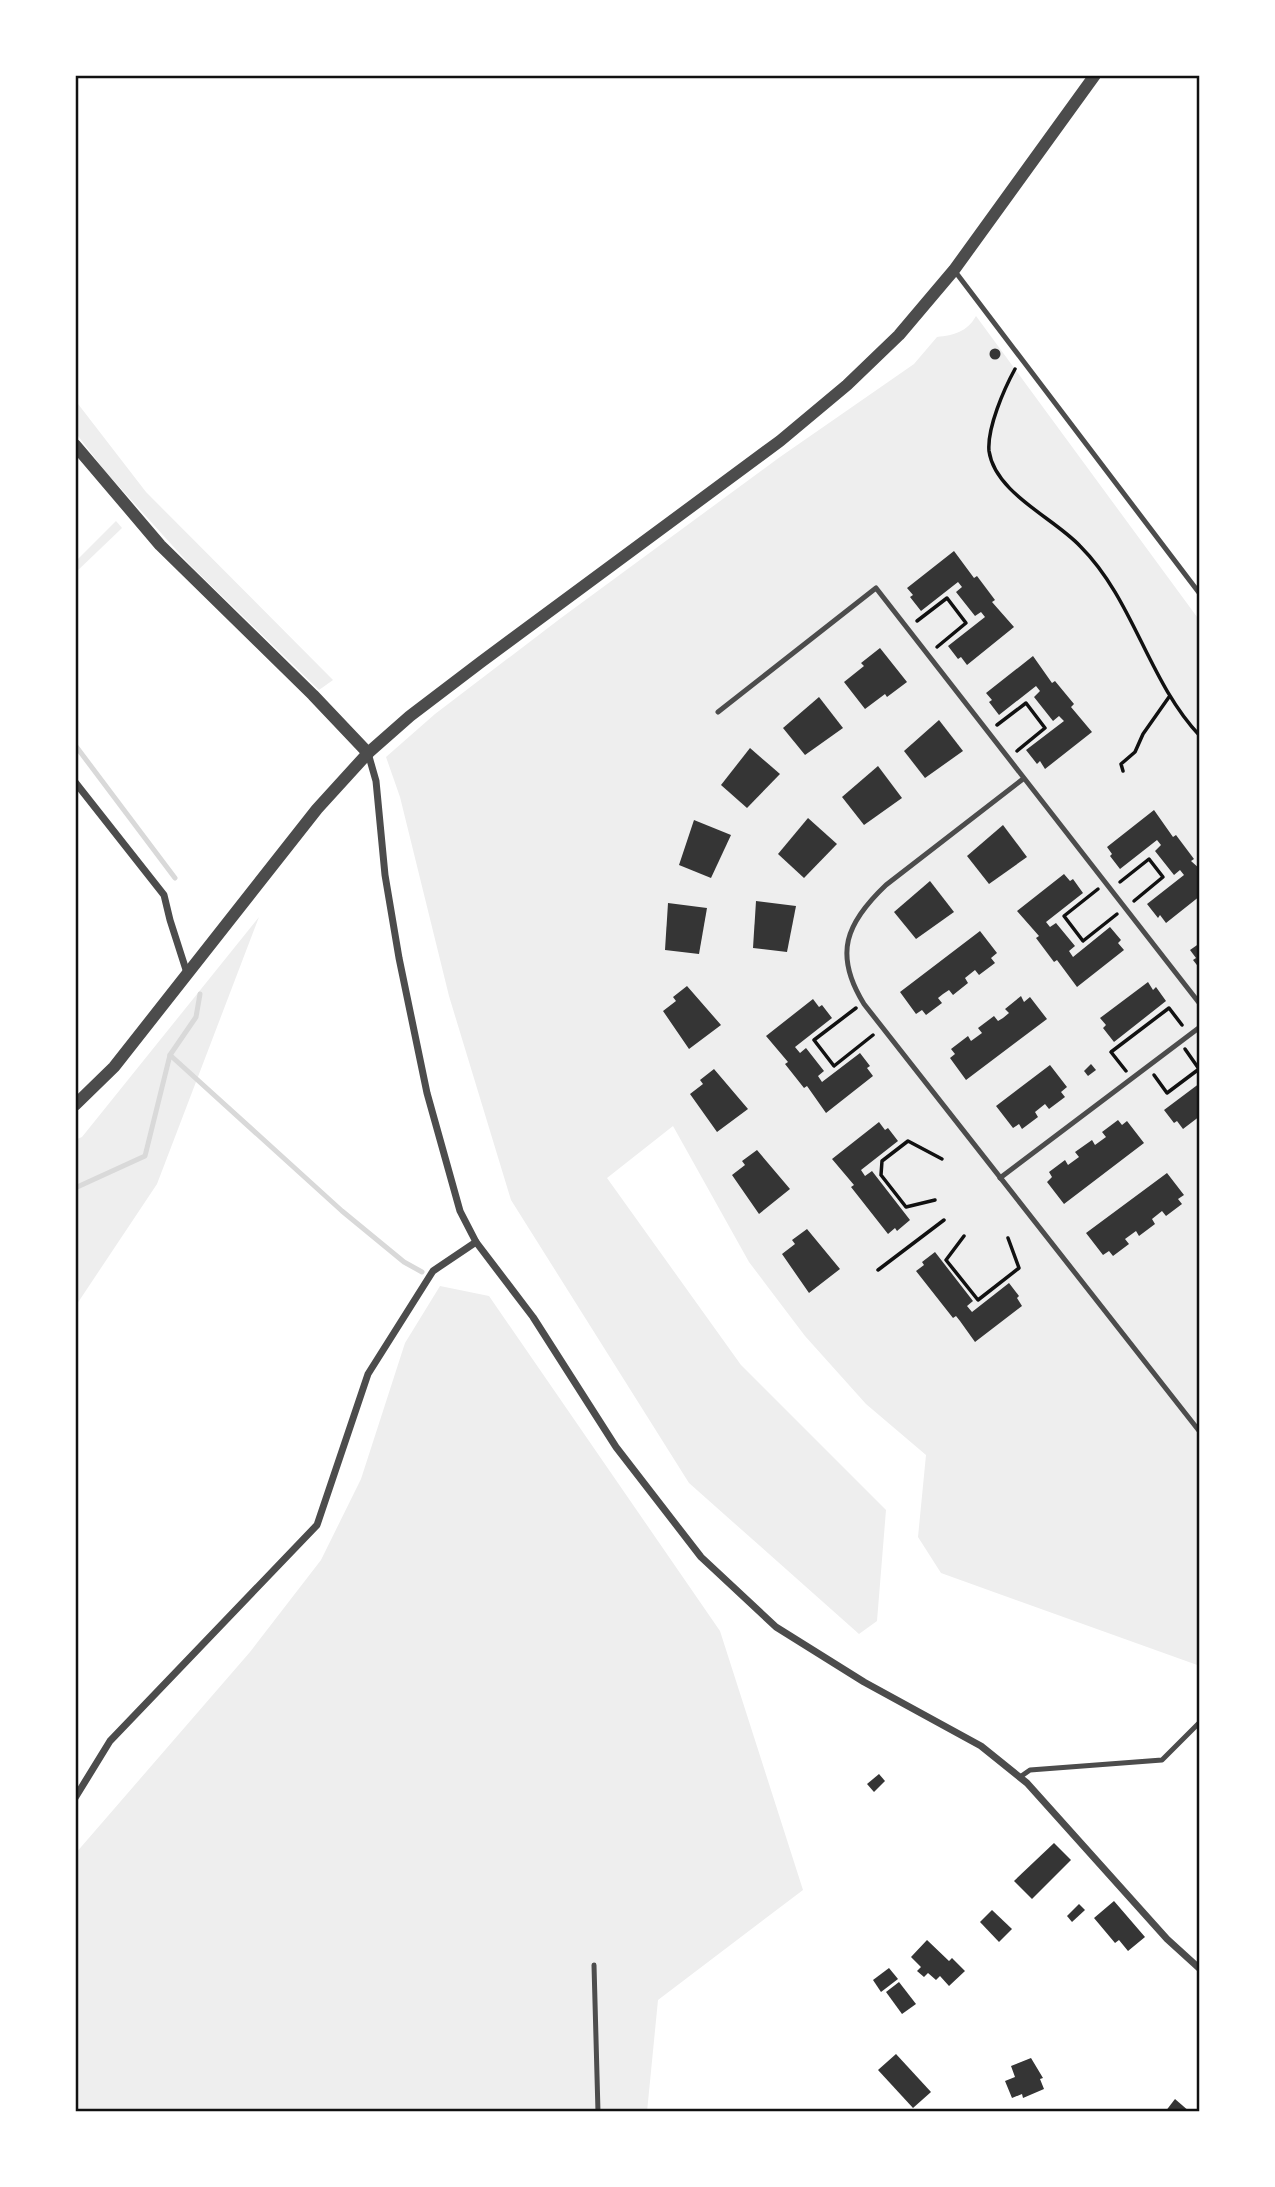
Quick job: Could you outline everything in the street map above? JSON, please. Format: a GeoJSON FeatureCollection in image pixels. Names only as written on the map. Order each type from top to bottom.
{"type":"FeatureCollection","features":[{"type":"Feature","properties":{"kind":"street"},"geometry":{"type":"LineString","coordinates":[[75,1105],[114,1068],[309,819],[368,752],[452,684],[790,433],[848,385],[890,344],[954,270],[1095,75]]}},
{"type":"Feature","properties":{"kind":"street"},"geometry":{"type":"LineString","coordinates":[[75,445],[160,545],[368,752],[376,781],[385,875],[393,922],[427,1093],[460,1211],[476,1242],[533,1317],[616,1447],[701,1557],[776,1627],[864,1682],[981,1746],[1020,1777],[1167,1939],[1200,1969]]}},
{"type":"Feature","properties":{"kind":"street"},"geometry":{"type":"LineString","coordinates":[[75,782],[164,895],[187,974]]}},
{"type":"Feature","properties":{"kind":"street"},"geometry":{"type":"LineString","coordinates":[[75,1798],[110,1741],[317,1525],[368,1374],[433,1271],[476,1242]]}},
{"type":"Feature","properties":{"kind":"lane"},"geometry":{"type":"LineString","coordinates":[[954,270],[1200,594]]}},
{"type":"Feature","properties":{"kind":"lane"},"geometry":{"type":"LineString","coordinates":[[718,712],[876,588],[1200,1004]]}},
{"type":"Feature","properties":{"kind":"lane"},"geometry":{"type":"LineString","coordinates":[[1023,779],[886,885],[866,905],[852,926],[846,948],[848,970],[863,1002],[1200,1433]]}},
{"type":"Feature","properties":{"kind":"lane"},"geometry":{"type":"LineString","coordinates":[[1000,1178],[1200,1027]]}},
{"type":"Feature","properties":{"kind":"lane"},"geometry":{"type":"LineString","coordinates":[[1020,1777],[1030,1770],[1163,1760],[1200,1722]]}},
{"type":"Feature","properties":{"kind":"lane"},"geometry":{"type":"LineString","coordinates":[[594,1965],[598,2112]]}},
{"type":"Feature","properties":{"kind":"path"},"geometry":{"type":"LineString","coordinates":[[1021,359],[1006,387],[991,434],[989,451],[995,467],[1017,494],[1072,538],[1094,561],[1134,626],[1169,697],[1200,736]]}},
{"type":"Feature","properties":{"kind":"path"},"geometry":{"type":"LineString","coordinates":[[907,629],[947,598],[966,624],[927,655]]}},
{"type":"Feature","properties":{"kind":"path"},"geometry":{"type":"LineString","coordinates":[[1123,771],[1121,764],[1135,752],[1143,734],[1169,697]]}},
{"type":"Feature","properties":{"kind":"path"},"geometry":{"type":"LineString","coordinates":[[987,732],[1026,703],[1045,728],[1007,758]]}},
{"type":"Feature","properties":{"kind":"path"},"geometry":{"type":"LineString","coordinates":[[1105,884],[1064,916],[1083,940],[1163,877],[1149,859],[1110,890]]}},
{"type":"Feature","properties":{"kind":"path"},"geometry":{"type":"LineString","coordinates":[[863,1002],[814,1040],[827,1058],[834,1066],[883,1028]]}},
{"type":"Feature","properties":{"kind":"path"},"geometry":{"type":"LineString","coordinates":[[1131,1079],[1111,1052],[1169,1008],[1189,1035]]}},
{"type":"Feature","properties":{"kind":"path"},"geometry":{"type":"LineString","coordinates":[[1148,1066],[1167,1093],[1189,1077],[1199,1069],[1180,1042]]}},
{"type":"Feature","properties":{"kind":"path"},"geometry":{"type":"LineString","coordinates":[[935,1200],[906,1208],[881,1175],[882,1161],[908,1141],[942,1158]]}},
{"type":"Feature","properties":{"kind":"path"},"geometry":{"type":"LineString","coordinates":[[878,1270],[944,1220]]}},
{"type":"Feature","properties":{"kind":"path"},"geometry":{"type":"LineString","coordinates":[[964,1236],[946,1260],[978,1300],[1018,1268],[1008,1238]]}},
{"type":"Feature","properties":{"kind":"shaded area"},"geometry":{"type":"Polygon","coordinates":[[[976,316],[1200,621],[1200,1666],[941,1573],[918,1537],[926,1455],[866,1404],[805,1336],[749,1262],[673,1126],[607,1178],[741,1365],[886,1510],[877,1621],[859,1634],[689,1483],[511,1200],[449,996],[400,797],[386,757],[435,714],[561,618],[780,457],[914,364],[937,337],[959,332],[976,316]]]}},
{"type":"Feature","properties":{"kind":"shaded area"},"geometry":{"type":"Polygon","coordinates":[[[75,400],[146,492],[333,680],[319,690],[190,565],[105,471],[75,432],[75,400]]]}},
{"type":"Feature","properties":{"kind":"shaded area"},"geometry":{"type":"Polygon","coordinates":[[[116,521],[122,528],[75,573],[75,562],[116,521]]]}},
{"type":"Feature","properties":{"kind":"shaded area"},"geometry":{"type":"Polygon","coordinates":[[[259,917],[157,1184],[75,1307],[75,1140],[82,1137],[259,917]]]}},
{"type":"Feature","properties":{"kind":"shaded area"},"geometry":{"type":"Polygon","coordinates":[[[440,1286],[489,1296],[720,1631],[803,1890],[658,2000],[647,2112],[75,2112],[75,1854],[250,1652],[321,1560],[361,1479],[405,1343],[440,1286]]]}},
{"type":"Feature","properties":{"kind":"building"},"geometry":{"type":"Polygon","coordinates":[[[995,348],[1001,354],[995,360],[989,354],[995,348]]]}},
{"type":"Feature","properties":{"kind":"building"},"geometry":{"type":"Polygon","coordinates":[[[954,551],[974,578],[977,576],[995,600],[992,602],[1014,627],[967,665],[961,657],[958,659],[948,646],[985,617],[981,612],[975,616],[956,592],[962,587],[958,582],[921,611],[910,597],[913,595],[907,588],[954,551]]]}},
{"type":"Feature","properties":{"kind":"building"},"geometry":{"type":"Polygon","coordinates":[[[880,648],[907,682],[865,709],[844,682],[864,666],[861,663],[880,648]]]}},
{"type":"Feature","properties":{"kind":"building"},"geometry":{"type":"Polygon","coordinates":[[[1033,656],[1052,683],[1055,681],[1074,704],[1071,707],[1092,732],[1045,769],[1040,761],[1037,764],[1026,750],[1064,721],[1059,716],[1053,721],[1034,697],[1040,691],[1036,686],[999,715],[986,693],[1033,656]]]}},
{"type":"Feature","properties":{"kind":"building"},"geometry":{"type":"Polygon","coordinates":[[[819,697],[843,728],[805,755],[783,728],[819,697]]]}},
{"type":"Feature","properties":{"kind":"building"},"geometry":{"type":"Polygon","coordinates":[[[939,720],[963,751],[925,778],[904,751],[939,720]]]}},
{"type":"Feature","properties":{"kind":"building"},"geometry":{"type":"Polygon","coordinates":[[[750,748],[780,774],[747,808],[721,785],[750,748]]]}},
{"type":"Feature","properties":{"kind":"building"},"geometry":{"type":"Polygon","coordinates":[[[878,766],[902,798],[864,825],[842,797],[878,766]]]}},
{"type":"Feature","properties":{"kind":"building"},"geometry":{"type":"Polygon","coordinates":[[[1154,810],[1173,837],[1176,835],[1194,859],[1191,861],[1200,869],[1200,896],[1166,923],[1160,915],[1158,918],[1147,904],[1184,875],[1180,870],[1174,875],[1155,851],[1161,845],[1157,840],[1120,869],[1107,847],[1154,810]]]}},
{"type":"Feature","properties":{"kind":"building"},"geometry":{"type":"Polygon","coordinates":[[[808,818],[837,844],[804,878],[778,854],[808,818]]]}},
{"type":"Feature","properties":{"kind":"building"},"geometry":{"type":"Polygon","coordinates":[[[694,820],[731,835],[711,878],[679,865],[694,820]]]}},
{"type":"Feature","properties":{"kind":"building"},"geometry":{"type":"Polygon","coordinates":[[[1003,825],[1027,857],[989,884],[967,856],[1003,825]]]}},
{"type":"Feature","properties":{"kind":"building"},"geometry":{"type":"Polygon","coordinates":[[[1064,874],[1070,881],[1073,879],[1083,893],[1046,922],[1050,927],[1056,923],[1075,946],[1069,951],[1073,957],[1110,927],[1121,940],[1118,943],[1124,950],[1077,987],[1057,960],[1054,962],[1036,938],[1039,936],[1017,911],[1064,874]]]}},
{"type":"Feature","properties":{"kind":"building"},"geometry":{"type":"Polygon","coordinates":[[[930,881],[954,912],[916,939],[894,912],[930,881]]]}},
{"type":"Feature","properties":{"kind":"building"},"geometry":{"type":"Polygon","coordinates":[[[756,901],[796,906],[787,952],[753,948],[756,901]]]}},
{"type":"Feature","properties":{"kind":"building"},"geometry":{"type":"Polygon","coordinates":[[[668,903],[707,908],[699,954],[665,950],[668,903]]]}},
{"type":"Feature","properties":{"kind":"building"},"geometry":{"type":"Polygon","coordinates":[[[980,931],[997,953],[991,958],[995,963],[979,975],[975,970],[965,978],[968,983],[953,995],[949,990],[943,994],[938,998],[942,1003],[926,1015],[922,1010],[916,1014],[900,992],[980,931]]]}},
{"type":"Feature","properties":{"kind":"building"},"geometry":{"type":"Polygon","coordinates":[[[1200,943],[1200,969],[1190,950],[1200,943]]]}},
{"type":"Feature","properties":{"kind":"building"},"geometry":{"type":"Polygon","coordinates":[[[1148,982],[1153,990],[1156,987],[1166,1001],[1114,1042],[1103,1028],[1106,1025],[1100,1018],[1148,982]]]}},
{"type":"Feature","properties":{"kind":"building"},"geometry":{"type":"Polygon","coordinates":[[[687,986],[721,1025],[689,1049],[663,1011],[676,1001],[673,997],[687,986]]]}},
{"type":"Feature","properties":{"kind":"building"},"geometry":{"type":"Polygon","coordinates":[[[1021,996],[1024,1002],[1030,997],[1047,1019],[966,1080],[950,1058],[955,1054],[951,1049],[968,1036],[971,1041],[982,1033],[978,1028],[994,1016],[998,1021],[1003,1018],[1009,1013],[1005,1009],[1021,996]]]}},
{"type":"Feature","properties":{"kind":"building"},"geometry":{"type":"Polygon","coordinates":[[[813,999],[819,1007],[822,1005],[832,1018],[795,1047],[800,1053],[806,1048],[824,1071],[818,1076],[822,1082],[860,1053],[870,1066],[867,1068],[873,1076],[826,1113],[807,1086],[804,1088],[785,1064],[788,1062],[766,1036],[813,999]]]}},
{"type":"Feature","properties":{"kind":"building"},"geometry":{"type":"Polygon","coordinates":[[[1091,1064],[1096,1070],[1088,1076],[1084,1071],[1091,1064]]]}},
{"type":"Feature","properties":{"kind":"building"},"geometry":{"type":"Polygon","coordinates":[[[1050,1065],[1067,1087],[1061,1092],[1065,1097],[1049,1109],[1045,1104],[1035,1112],[1038,1117],[1022,1129],[1019,1124],[1013,1128],[996,1106],[1050,1065]]]}},
{"type":"Feature","properties":{"kind":"building"},"geometry":{"type":"Polygon","coordinates":[[[714,1069],[748,1109],[717,1132],[690,1094],[703,1084],[700,1080],[714,1069]]]}},
{"type":"Feature","properties":{"kind":"building"},"geometry":{"type":"Polygon","coordinates":[[[1200,1083],[1200,1116],[1183,1129],[1177,1121],[1174,1123],[1164,1110],[1200,1083]]]}},
{"type":"Feature","properties":{"kind":"building"},"geometry":{"type":"Polygon","coordinates":[[[1118,1120],[1122,1125],[1127,1121],[1144,1143],[1064,1204],[1047,1182],[1052,1177],[1049,1172],[1065,1160],[1068,1165],[1079,1157],[1075,1152],[1092,1140],[1095,1145],[1106,1137],[1102,1132],[1118,1120]]]}},
{"type":"Feature","properties":{"kind":"building"},"geometry":{"type":"Polygon","coordinates":[[[879,1122],[885,1130],[888,1128],[898,1141],[861,1170],[865,1176],[872,1171],[910,1220],[897,1231],[895,1228],[888,1234],[832,1159],[879,1122]]]}},
{"type":"Feature","properties":{"kind":"building"},"geometry":{"type":"Polygon","coordinates":[[[757,1150],[790,1189],[759,1214],[732,1175],[745,1165],[742,1161],[757,1150]]]}},
{"type":"Feature","properties":{"kind":"building"},"geometry":{"type":"Polygon","coordinates":[[[1167,1173],[1184,1195],[1178,1199],[1182,1204],[1166,1216],[1162,1211],[1152,1219],[1155,1224],[1139,1236],[1136,1231],[1125,1239],[1129,1244],[1113,1256],[1109,1251],[1103,1255],[1086,1233],[1167,1173]]]}},
{"type":"Feature","properties":{"kind":"building"},"geometry":{"type":"Polygon","coordinates":[[[807,1229],[840,1269],[809,1293],[782,1254],[795,1244],[792,1240],[807,1229]]]}},
{"type":"Feature","properties":{"kind":"building"},"geometry":{"type":"Polygon","coordinates":[[[935,1252],[973,1301],[967,1306],[972,1312],[1009,1283],[1019,1296],[1017,1298],[1022,1306],[975,1342],[916,1271],[924,1265],[922,1262],[935,1252]]]}},
{"type":"Feature","properties":{"kind":"building"},"geometry":{"type":"Polygon","coordinates":[[[879,1774],[885,1781],[874,1792],[867,1784],[879,1774]]]}},
{"type":"Feature","properties":{"kind":"building"},"geometry":{"type":"Polygon","coordinates":[[[1054,1843],[1071,1860],[1032,1899],[1014,1881],[1054,1843]]]}},
{"type":"Feature","properties":{"kind":"building"},"geometry":{"type":"Polygon","coordinates":[[[1114,1901],[1145,1937],[1128,1951],[1119,1940],[1115,1943],[1094,1918],[1114,1901]]]}},
{"type":"Feature","properties":{"kind":"building"},"geometry":{"type":"Polygon","coordinates":[[[1079,1904],[1085,1910],[1072,1922],[1067,1916],[1079,1904]]]}},
{"type":"Feature","properties":{"kind":"building"},"geometry":{"type":"Polygon","coordinates":[[[992,1910],[1012,1929],[999,1942],[980,1922],[992,1910]]]}},
{"type":"Feature","properties":{"kind":"building"},"geometry":{"type":"Polygon","coordinates":[[[927,1940],[949,1961],[952,1958],[965,1971],[949,1986],[940,1976],[936,1980],[928,1973],[924,1977],[917,1971],[921,1967],[911,1957],[927,1940]]]}},
{"type":"Feature","properties":{"kind":"building"},"geometry":{"type":"Polygon","coordinates":[[[889,1968],[898,1979],[881,1992],[873,1980],[889,1968]]]}},
{"type":"Feature","properties":{"kind":"building"},"geometry":{"type":"Polygon","coordinates":[[[899,1982],[916,2004],[902,2014],[886,1992],[899,1982]]]}},
{"type":"Feature","properties":{"kind":"building"},"geometry":{"type":"Polygon","coordinates":[[[896,2054],[931,2092],[913,2108],[878,2070],[896,2054]]]}},
{"type":"Feature","properties":{"kind":"building"},"geometry":{"type":"Polygon","coordinates":[[[1031,2058],[1043,2078],[1040,2079],[1044,2089],[1023,2098],[1022,2094],[1012,2098],[1005,2081],[1015,2077],[1011,2066],[1031,2058]]]}},
{"type":"Feature","properties":{"kind":"building"},"geometry":{"type":"Polygon","coordinates":[[[1175,2099],[1190,2112],[1165,2112],[1175,2099]]]}},
{"type":"Feature","properties":{"kind":"waterway"},"geometry":{"type":"LineString","coordinates":[[75,745],[175,878]]}},
{"type":"Feature","properties":{"kind":"waterway"},"geometry":{"type":"LineString","coordinates":[[75,1188],[145,1156],[170,1055],[196,1017],[200,994]]}},
{"type":"Feature","properties":{"kind":"waterway"},"geometry":{"type":"LineString","coordinates":[[170,1055],[342,1211],[404,1262],[422,1272]]}}]}
